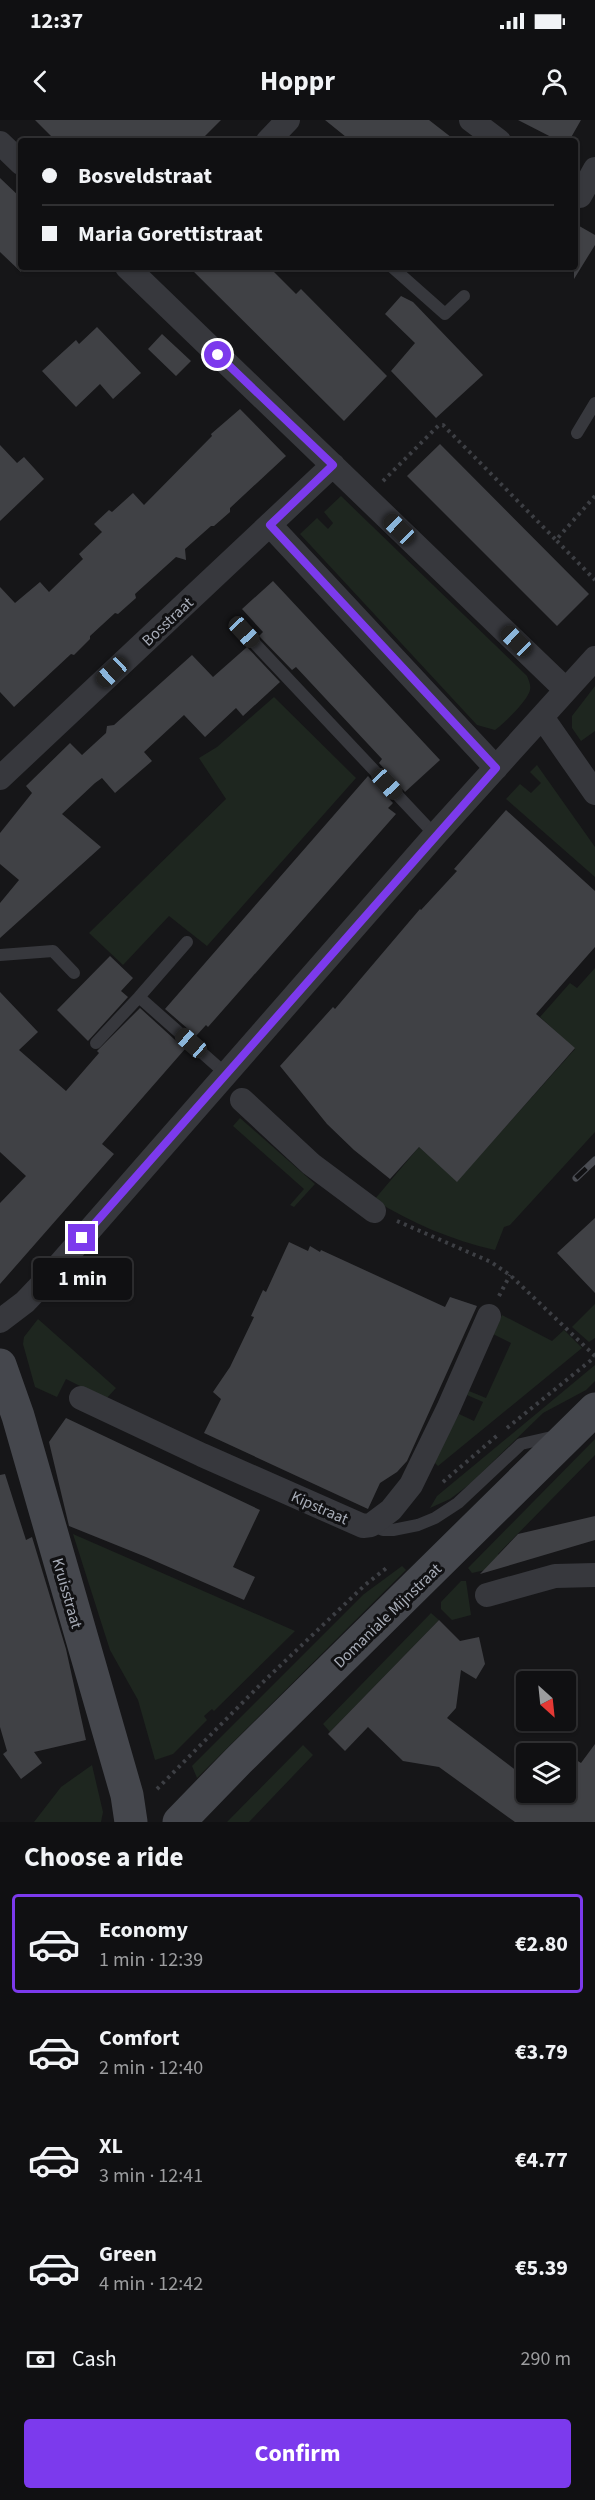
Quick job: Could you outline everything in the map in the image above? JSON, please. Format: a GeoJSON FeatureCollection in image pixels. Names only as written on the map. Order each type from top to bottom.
{"type":"FeatureCollection","features":[{"type":"Feature","properties":{"kind":"main road","name":"Kruisstraat"},"geometry":{"type":"LineString","coordinates":[[0,1365],[18,1416],[127,1795],[130,1819]]}},
{"type":"Feature","properties":{"kind":"main road","name":"Domaniale Mijnstraat"},"geometry":{"type":"LineString","coordinates":[[179,1822],[238,1760],[595,1409]]}},
{"type":"Feature","properties":{"kind":"street"},"geometry":{"type":"LineString","coordinates":[[271,138],[288,120]]}},
{"type":"Feature","properties":{"kind":"street"},"geometry":{"type":"LineString","coordinates":[[471,120],[496,138]]}},
{"type":"Feature","properties":{"kind":"street"},"geometry":{"type":"LineString","coordinates":[[0,143],[18,160]]}},
{"type":"Feature","properties":{"kind":"street"},"geometry":{"type":"LineString","coordinates":[[583,198],[595,169]]}},
{"type":"Feature","properties":{"kind":"street"},"geometry":{"type":"LineString","coordinates":[[136,270],[333,465],[566,690]]}},
{"type":"Feature","properties":{"kind":"street","name":"Bosstraat"},"geometry":{"type":"LineString","coordinates":[[0,778],[333,465]]}},
{"type":"Feature","properties":{"kind":"street"},"geometry":{"type":"LineString","coordinates":[[270,525],[496,768]]}},
{"type":"Feature","properties":{"kind":"street"},"geometry":{"type":"LineString","coordinates":[[0,1321],[25,1302],[45,1281],[435,835],[595,658]]}},
{"type":"Feature","properties":{"kind":"street"},"geometry":{"type":"LineString","coordinates":[[542,717],[595,793]]}},
{"type":"Feature","properties":{"kind":"street"},"geometry":{"type":"LineString","coordinates":[[242,1100],[311,1164],[374,1211]]}},
{"type":"Feature","properties":{"kind":"street","name":"Kipstraat"},"geometry":{"type":"LineString","coordinates":[[81,1398],[202,1455],[363,1526],[371,1525],[391,1510],[411,1485],[448,1410],[489,1316]]}},
{"type":"Feature","properties":{"kind":"street"},"geometry":{"type":"LineString","coordinates":[[487,1595],[555,1576],[595,1575]]}},
{"type":"Feature","properties":{"kind":"lane"},"geometry":{"type":"LineString","coordinates":[[395,270],[446,314],[464,296]]}},
{"type":"Feature","properties":{"kind":"lane"},"geometry":{"type":"LineString","coordinates":[[577,433],[595,403]]}},
{"type":"Feature","properties":{"kind":"lane"},"geometry":{"type":"LineString","coordinates":[[244,632],[435,835]]}},
{"type":"Feature","properties":{"kind":"lane"},"geometry":{"type":"LineString","coordinates":[[96,1043],[187,942]]}},
{"type":"Feature","properties":{"kind":"lane"},"geometry":{"type":"LineString","coordinates":[[0,955],[53,951],[74,974]]}},
{"type":"Feature","properties":{"kind":"lane"},"geometry":{"type":"LineString","coordinates":[[139,996],[226,1074]]}},
{"type":"Feature","properties":{"kind":"lane"},"geometry":{"type":"LineString","coordinates":[[371,1525],[383,1530],[393,1530],[418,1525],[435,1518],[458,1503],[521,1444],[572,1432]]}},
{"type":"Feature","properties":{"kind":"path"},"geometry":{"type":"LineString","coordinates":[[366,497],[439,425],[444,425],[595,580]]}},
{"type":"Feature","properties":{"kind":"path"},"geometry":{"type":"LineString","coordinates":[[556,540],[595,496]]}},
{"type":"Feature","properties":{"kind":"path"},"geometry":{"type":"LineString","coordinates":[[374,1211],[490,1262],[510,1275],[595,1356]]}},
{"type":"Feature","properties":{"kind":"path"},"geometry":{"type":"LineString","coordinates":[[130,1819],[261,1684],[365,1585],[391,1565]]}},
{"type":"Feature","properties":{"kind":"shaded area"},"geometry":{"type":"Polygon","coordinates":[[[341,496],[527,676],[530,690],[525,700],[495,730],[477,725],[300,534],[317,518],[328,529],[333,523],[324,512],[341,496]]]}},
{"type":"Feature","properties":{"kind":"shaded area"},"geometry":{"type":"Polygon","coordinates":[[[595,686],[595,731],[581,741],[572,728],[572,716],[595,686]]]}},
{"type":"Feature","properties":{"kind":"shaded area"},"geometry":{"type":"Polygon","coordinates":[[[274,697],[356,778],[207,946],[169,916],[123,965],[89,933],[226,799],[199,758],[217,747],[274,697]]]}},
{"type":"Feature","properties":{"kind":"shaded area"},"geometry":{"type":"Polygon","coordinates":[[[537,765],[595,847],[595,877],[506,799],[520,784],[531,793],[541,783],[530,772],[537,765]]]}},
{"type":"Feature","properties":{"kind":"shaded area"},"geometry":{"type":"Polygon","coordinates":[[[595,968],[595,1132],[510,1225],[504,1227],[495,1250],[432,1230],[374,1200],[419,1147],[457,1181],[575,1049],[540,1017],[570,983],[577,988],[595,968]]]}},
{"type":"Feature","properties":{"kind":"shaded area"},"geometry":{"type":"Polygon","coordinates":[[[240,1118],[315,1184],[294,1207],[290,1205],[304,1189],[233,1126],[240,1118]]]}},
{"type":"Feature","properties":{"kind":"shaded area"},"geometry":{"type":"Polygon","coordinates":[[[595,1304],[595,1338],[589,1342],[572,1327],[595,1304]]]}},
{"type":"Feature","properties":{"kind":"shaded area"},"geometry":{"type":"Polygon","coordinates":[[[502,1315],[552,1341],[564,1330],[582,1348],[438,1466],[433,1461],[459,1414],[474,1421],[483,1402],[467,1395],[469,1391],[486,1398],[511,1343],[493,1334],[502,1315]]]}},
{"type":"Feature","properties":{"kind":"shaded area"},"geometry":{"type":"Polygon","coordinates":[[[38,1319],[116,1388],[106,1399],[66,1379],[57,1397],[35,1387],[23,1344],[24,1337],[38,1319]]]}},
{"type":"Feature","properties":{"kind":"shaded area"},"geometry":{"type":"Polygon","coordinates":[[[595,1365],[595,1381],[586,1390],[543,1413],[470,1484],[450,1499],[430,1508],[437,1496],[595,1365]]]}},
{"type":"Feature","properties":{"kind":"shaded area"},"geometry":{"type":"Polygon","coordinates":[[[595,1439],[595,1455],[498,1554],[508,1565],[472,1573],[468,1568],[595,1439]]]}},
{"type":"Feature","properties":{"kind":"shaded area"},"geometry":{"type":"Polygon","coordinates":[[[73,1534],[295,1631],[214,1711],[212,1709],[204,1716],[207,1720],[173,1754],[155,1760],[138,1700],[110,1650],[73,1534]]]}},
{"type":"Feature","properties":{"kind":"shaded area"},"geometry":{"type":"Polygon","coordinates":[[[402,1566],[406,1570],[197,1778],[192,1766],[364,1594],[402,1566]]]}},
{"type":"Feature","properties":{"kind":"shaded area"},"geometry":{"type":"Polygon","coordinates":[[[461,1581],[466,1581],[471,1615],[452,1620],[441,1609],[441,1602],[461,1581]]]}},
{"type":"Feature","properties":{"kind":"shaded area"},"geometry":{"type":"Polygon","coordinates":[[[431,1613],[439,1620],[330,1732],[323,1724],[431,1613]]]}},
{"type":"Feature","properties":{"kind":"shaded area"},"geometry":{"type":"Polygon","coordinates":[[[303,1745],[313,1755],[249,1822],[227,1822],[303,1745]]]}},
{"type":"Feature","properties":{"kind":"shaded area"},"geometry":{"type":"Polygon","coordinates":[[[92,1765],[103,1812],[101,1822],[34,1822],[61,1787],[92,1765]]]}},
{"type":"Feature","properties":{"kind":"building"},"geometry":{"type":"Polygon","coordinates":[[[35,120],[221,120],[203,138],[53,138],[35,120]]]}},
{"type":"Feature","properties":{"kind":"building"},"geometry":{"type":"Polygon","coordinates":[[[325,120],[429,120],[452,138],[347,138],[325,120]]]}},
{"type":"Feature","properties":{"kind":"building"},"geometry":{"type":"Polygon","coordinates":[[[518,120],[581,120],[571,138],[553,138],[518,120]]]}},
{"type":"Feature","properties":{"kind":"building"},"geometry":{"type":"Polygon","coordinates":[[[0,178],[18,195],[18,269],[0,252],[0,178]]]}},
{"type":"Feature","properties":{"kind":"building"},"geometry":{"type":"Polygon","coordinates":[[[578,225],[595,235],[595,245],[574,279],[574,270],[578,270],[578,225]]]}},
{"type":"Feature","properties":{"kind":"building"},"geometry":{"type":"Polygon","coordinates":[[[192,270],[272,270],[296,294],[301,289],[387,376],[344,421],[192,270]]]}},
{"type":"Feature","properties":{"kind":"building"},"geometry":{"type":"Polygon","coordinates":[[[401,296],[413,302],[483,375],[436,418],[391,371],[415,343],[385,314],[401,296]]]}},
{"type":"Feature","properties":{"kind":"building"},"geometry":{"type":"Polygon","coordinates":[[[97,327],[141,373],[113,399],[100,384],[76,407],[42,371],[76,340],[79,344],[97,327]]]}},
{"type":"Feature","properties":{"kind":"building"},"geometry":{"type":"Polygon","coordinates":[[[162,334],[191,361],[176,376],[148,349],[162,334]]]}},
{"type":"Feature","properties":{"kind":"building"},"geometry":{"type":"Polygon","coordinates":[[[240,409],[286,456],[230,508],[230,512],[185,549],[186,560],[176,557],[135,594],[136,598],[118,614],[115,613],[90,636],[90,639],[74,655],[71,654],[14,707],[0,692],[0,587],[15,603],[40,582],[49,592],[83,559],[79,554],[102,532],[94,524],[109,510],[112,512],[133,493],[144,505],[212,436],[211,434],[240,409]]]}},
{"type":"Feature","properties":{"kind":"building"},"geometry":{"type":"Polygon","coordinates":[[[440,444],[589,594],[557,626],[407,476],[440,444]]]}},
{"type":"Feature","properties":{"kind":"building"},"geometry":{"type":"Polygon","coordinates":[[[0,445],[17,463],[24,457],[44,479],[0,521],[0,445]]]}},
{"type":"Feature","properties":{"kind":"building"},"geometry":{"type":"Polygon","coordinates":[[[273,581],[440,760],[405,792],[379,763],[382,759],[296,667],[292,670],[259,636],[263,632],[242,609],[273,581]]]}},
{"type":"Feature","properties":{"kind":"building"},"geometry":{"type":"Polygon","coordinates":[[[247,647],[280,682],[243,716],[236,708],[205,737],[184,715],[144,752],[152,761],[115,793],[102,778],[95,783],[62,814],[101,847],[0,938],[0,903],[19,880],[0,864],[0,833],[32,793],[26,786],[70,743],[82,755],[106,733],[107,726],[114,725],[192,655],[213,677],[247,647]]]}},
{"type":"Feature","properties":{"kind":"building"},"geometry":{"type":"Polygon","coordinates":[[[368,776],[393,803],[388,808],[396,814],[208,1027],[206,1025],[196,1036],[165,1009],[368,776]]]}},
{"type":"Feature","properties":{"kind":"building"},"geometry":{"type":"Polygon","coordinates":[[[506,810],[595,891],[595,947],[536,1014],[575,1048],[457,1182],[419,1147],[390,1179],[354,1150],[327,1124],[280,1066],[333,1007],[335,1009],[420,909],[457,871],[454,869],[506,810]]]}},
{"type":"Feature","properties":{"kind":"building"},"geometry":{"type":"Polygon","coordinates":[[[110,956],[133,978],[121,991],[128,997],[88,1041],[57,1010],[110,956]]]}},
{"type":"Feature","properties":{"kind":"building"},"geometry":{"type":"Polygon","coordinates":[[[0,992],[38,1032],[19,1050],[66,1091],[99,1053],[97,1051],[140,1008],[185,1049],[102,1144],[114,1154],[0,1284],[0,1203],[26,1176],[0,1152],[0,992]]]}},
{"type":"Feature","properties":{"kind":"building"},"geometry":{"type":"Polygon","coordinates":[[[595,1218],[595,1293],[557,1253],[595,1218]]]}},
{"type":"Feature","properties":{"kind":"building"},"geometry":{"type":"Polygon","coordinates":[[[289,1242],[308,1251],[310,1246],[320,1252],[321,1250],[445,1307],[450,1297],[477,1306],[407,1461],[397,1472],[380,1483],[368,1509],[204,1433],[221,1399],[213,1392],[230,1367],[254,1317],[251,1316],[263,1290],[266,1292],[289,1242]]]}},
{"type":"Feature","properties":{"kind":"building"},"geometry":{"type":"Polygon","coordinates":[[[66,1418],[260,1510],[233,1567],[255,1577],[244,1600],[69,1526],[49,1442],[66,1418]]]}},
{"type":"Feature","properties":{"kind":"building"},"geometry":{"type":"Polygon","coordinates":[[[5,1474],[26,1540],[32,1537],[66,1649],[86,1740],[34,1752],[42,1763],[21,1779],[3,1754],[7,1751],[0,1727],[0,1475],[5,1474]]]}},
{"type":"Feature","properties":{"kind":"building"},"geometry":{"type":"Polygon","coordinates":[[[595,1516],[595,1540],[480,1574],[518,1534],[595,1516]]]}},
{"type":"Feature","properties":{"kind":"building"},"geometry":{"type":"Polygon","coordinates":[[[439,1620],[460,1641],[479,1637],[485,1664],[476,1679],[461,1670],[456,1708],[447,1718],[516,1770],[516,1803],[576,1803],[576,1760],[581,1763],[595,1744],[595,1822],[515,1822],[439,1767],[403,1761],[368,1727],[345,1751],[328,1734],[439,1620]]]}},
{"type":"Feature","properties":{"kind":"railway"},"geometry":{"type":"LineString","coordinates":[[576,1178],[595,1160]]}},
{"type":"Feature","properties":{"kind":"route"},"geometry":{"type":"LineString","coordinates":[[82,1238],[496,768],[270,525],[333,465],[218,355]]}}]}
